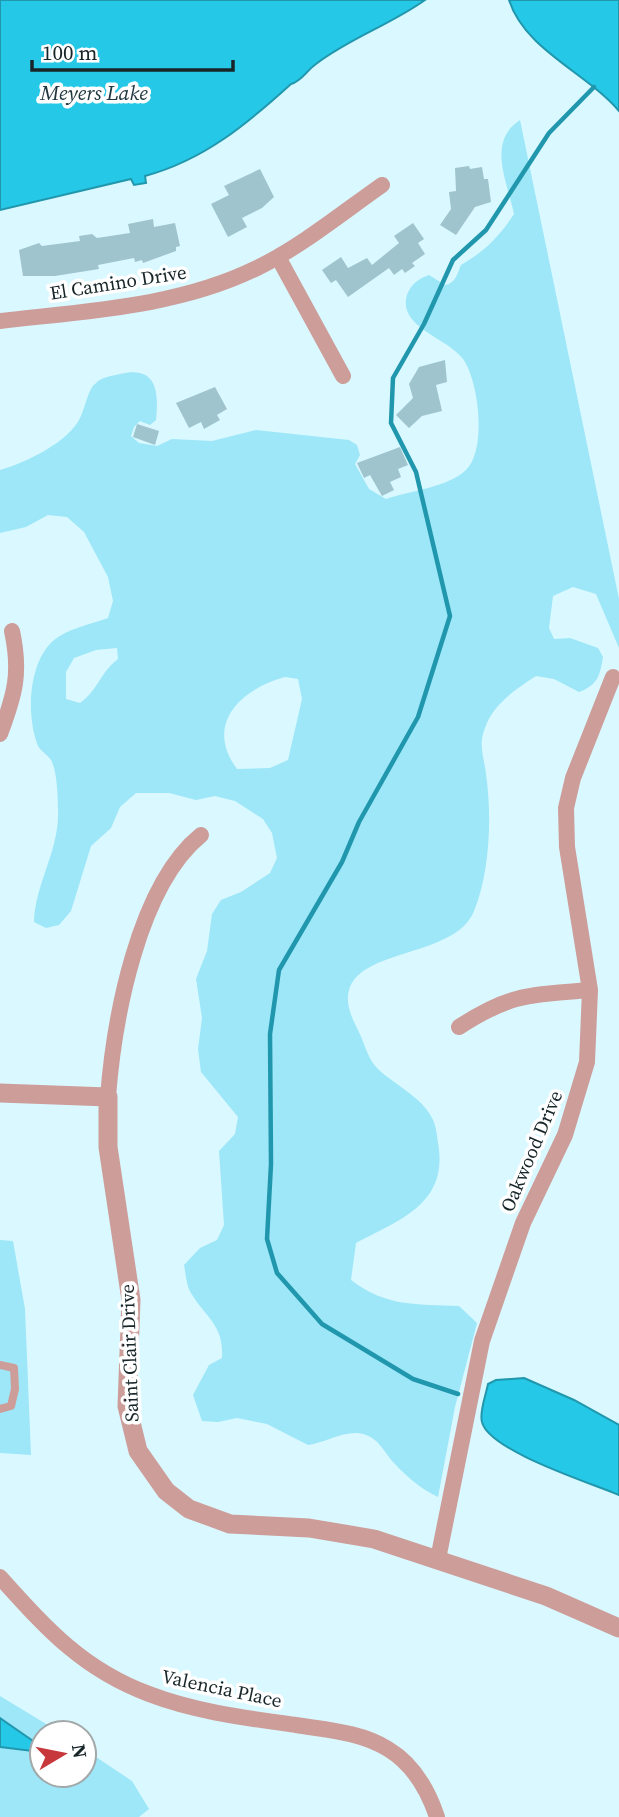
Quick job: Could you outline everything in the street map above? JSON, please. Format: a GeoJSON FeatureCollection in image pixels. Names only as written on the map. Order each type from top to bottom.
{"type":"FeatureCollection","features":[{"type":"Feature","properties":{"kind":"street","name":"El Camino Drive"},"geometry":{"type":"LineString","coordinates":[[0,321],[170,298],[226,282],[278,257],[382,185]]}},
{"type":"Feature","properties":{"kind":"street"},"geometry":{"type":"LineString","coordinates":[[278,257],[343,376]]}},
{"type":"Feature","properties":{"kind":"street"},"geometry":{"type":"LineString","coordinates":[[0,734],[13,697],[18,670],[12,631]]}},
{"type":"Feature","properties":{"kind":"street","name":"Oakwood Drive"},"geometry":{"type":"LineString","coordinates":[[438,1559],[482,1341],[523,1223],[558,1150],[579,1096],[590,1044],[590,990],[567,847],[566,808],[573,778],[613,677]]}},
{"type":"Feature","properties":{"kind":"street","name":"Saint Clair Drive"},"geometry":{"type":"LineString","coordinates":[[201,835],[175,860],[140,937],[121,1004],[108,1097],[108,1147],[131,1300],[127,1406],[134,1441],[151,1472],[181,1503],[218,1521],[242,1526],[309,1528],[359,1535],[546,1596],[619,1628]]}},
{"type":"Feature","properties":{"kind":"street"},"geometry":{"type":"LineString","coordinates":[[459,1027],[510,998],[590,990]]}},
{"type":"Feature","properties":{"kind":"street"},"geometry":{"type":"LineString","coordinates":[[0,1093],[108,1097]]}},
{"type":"Feature","properties":{"kind":"street","name":"Valencia Place"},"geometry":{"type":"LineString","coordinates":[[0,1577],[53,1636],[103,1672],[149,1694],[224,1714],[344,1733],[380,1744],[415,1774],[428,1793],[437,1817]]}},
{"type":"Feature","properties":{"kind":"lane"},"geometry":{"type":"LineString","coordinates":[[0,1365],[13,1368],[15,1389],[11,1406],[0,1409]]}},
{"type":"Feature","properties":{"kind":"shaded area"},"geometry":{"type":"Polygon","coordinates":[[[520,120],[619,599],[619,648],[596,594],[573,587],[553,596],[549,628],[554,639],[570,638],[598,648],[603,657],[597,679],[579,692],[554,679],[536,676],[499,704],[489,719],[482,740],[489,826],[483,879],[474,911],[464,926],[449,937],[371,966],[357,976],[349,990],[351,1016],[374,1064],[421,1104],[432,1118],[437,1133],[439,1164],[436,1181],[417,1207],[356,1243],[351,1280],[389,1300],[459,1306],[477,1323],[455,1407],[438,1497],[409,1478],[379,1444],[364,1434],[345,1434],[308,1445],[267,1424],[237,1418],[218,1422],[202,1421],[193,1395],[209,1365],[222,1358],[222,1347],[213,1322],[189,1290],[184,1265],[200,1248],[217,1240],[224,1225],[219,1151],[235,1134],[238,1117],[201,1072],[198,1049],[202,1018],[196,979],[207,951],[212,914],[221,900],[241,892],[270,873],[277,858],[272,833],[263,819],[235,801],[215,796],[196,800],[169,793],[136,793],[120,807],[111,828],[91,846],[71,911],[59,925],[46,928],[34,922],[38,894],[58,824],[58,809],[54,767],[38,746],[34,734],[31,705],[34,675],[45,650],[54,640],[72,630],[108,618],[113,601],[108,577],[84,532],[67,517],[48,515],[26,527],[0,533],[0,470],[33,457],[66,435],[80,418],[90,390],[97,382],[110,376],[132,372],[148,377],[153,383],[157,400],[156,420],[150,425],[140,421],[134,427],[131,436],[139,443],[157,446],[172,439],[212,441],[256,430],[349,440],[357,445],[360,455],[355,464],[369,489],[386,499],[439,485],[459,476],[473,460],[477,447],[477,399],[469,369],[456,352],[409,316],[407,295],[415,282],[429,275],[445,285],[452,282],[461,265],[491,243],[514,214],[502,164],[504,140],[510,129],[520,120]],[[117,648],[96,650],[74,658],[66,672],[66,699],[80,703],[87,697],[118,659],[117,648]],[[285,677],[254,690],[232,711],[224,738],[228,753],[237,769],[270,768],[288,760],[302,699],[298,679],[285,677]]]}},
{"type":"Feature","properties":{"kind":"shaded area"},"geometry":{"type":"Polygon","coordinates":[[[0,1240],[13,1241],[25,1309],[31,1455],[0,1453],[0,1240]]]}},
{"type":"Feature","properties":{"kind":"shaded area"},"geometry":{"type":"Polygon","coordinates":[[[0,1696],[38,1719],[28,1719],[28,1789],[98,1789],[98,1758],[132,1781],[149,1809],[139,1817],[0,1817],[0,1696]]]}},
{"type":"Feature","properties":{"kind":"water","name":"Meyers Lake"},"geometry":{"type":"Polygon","coordinates":[[[0,0],[425,0],[329,55],[224,139],[187,160],[145,176],[146,183],[134,185],[131,179],[0,210],[0,0]]]}},
{"type":"Feature","properties":{"kind":"water"},"geometry":{"type":"Polygon","coordinates":[[[509,0],[619,0],[619,111],[606,97],[528,33],[509,0]]]}},
{"type":"Feature","properties":{"kind":"water"},"geometry":{"type":"Polygon","coordinates":[[[524,1378],[574,1400],[619,1425],[619,1495],[521,1455],[489,1433],[481,1418],[488,1384],[496,1380],[524,1378]]]}},
{"type":"Feature","properties":{"kind":"water"},"geometry":{"type":"Polygon","coordinates":[[[0,1718],[28,1738],[28,1750],[0,1747],[0,1718]]]}},
{"type":"Feature","properties":{"kind":"building"},"geometry":{"type":"Polygon","coordinates":[[[469,166],[470,169],[482,167],[484,179],[488,179],[491,202],[475,207],[456,235],[440,225],[451,209],[449,192],[456,191],[455,168],[469,166]]]}},
{"type":"Feature","properties":{"kind":"building"},"geometry":{"type":"Polygon","coordinates":[[[260,169],[274,197],[262,208],[242,218],[247,227],[228,237],[211,204],[229,195],[224,186],[260,169]]]}},
{"type":"Feature","properties":{"kind":"building"},"geometry":{"type":"Polygon","coordinates":[[[153,219],[154,227],[175,223],[180,246],[176,247],[176,251],[143,263],[142,260],[135,262],[134,258],[98,265],[99,269],[55,276],[23,276],[19,250],[39,243],[42,246],[80,241],[79,236],[92,234],[97,238],[130,233],[128,224],[153,219]]]}},
{"type":"Feature","properties":{"kind":"building"},"geometry":{"type":"Polygon","coordinates":[[[413,223],[424,239],[418,243],[425,254],[412,263],[415,266],[405,273],[402,269],[394,275],[389,268],[348,297],[336,280],[331,283],[322,270],[341,257],[348,268],[367,258],[372,265],[399,243],[394,236],[413,223]]]}},
{"type":"Feature","properties":{"kind":"building"},"geometry":{"type":"Polygon","coordinates":[[[445,360],[447,382],[436,385],[442,411],[422,416],[409,428],[396,415],[413,398],[409,384],[419,367],[445,360]]]}},
{"type":"Feature","properties":{"kind":"building"},"geometry":{"type":"Polygon","coordinates":[[[215,387],[227,409],[217,415],[220,420],[204,429],[201,422],[189,428],[176,403],[215,387]]]}},
{"type":"Feature","properties":{"kind":"building"},"geometry":{"type":"Polygon","coordinates":[[[137,424],[159,431],[155,445],[133,437],[137,424]]]}},
{"type":"Feature","properties":{"kind":"building"},"geometry":{"type":"Polygon","coordinates":[[[400,447],[408,465],[398,469],[401,477],[390,482],[394,490],[382,496],[370,475],[364,478],[357,463],[400,447]]]}},
{"type":"Feature","properties":{"kind":"waterway"},"geometry":{"type":"LineString","coordinates":[[458,1394],[413,1379],[322,1324],[277,1273],[267,1239],[271,1164],[270,1034],[279,970],[342,862],[359,822],[418,717],[450,616],[416,472],[391,423],[393,378],[424,324],[453,260],[486,230],[549,133],[594,87]]}}]}
